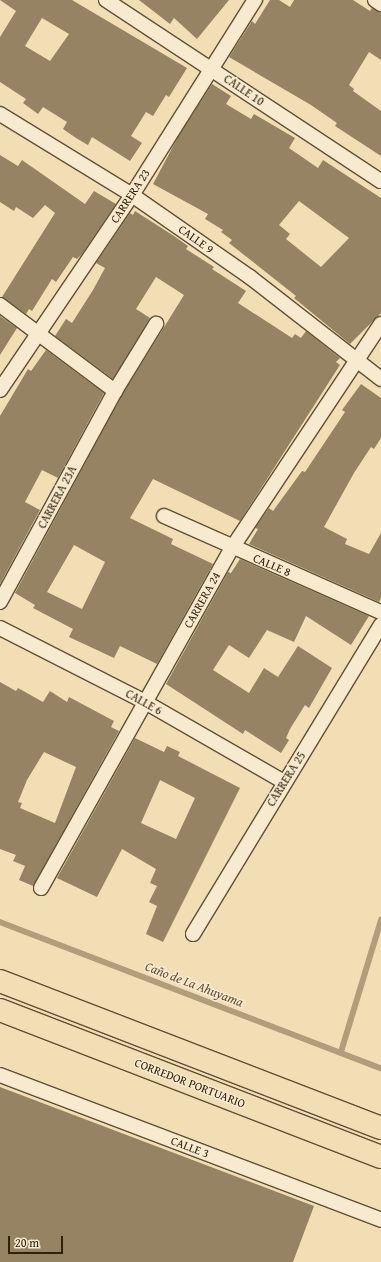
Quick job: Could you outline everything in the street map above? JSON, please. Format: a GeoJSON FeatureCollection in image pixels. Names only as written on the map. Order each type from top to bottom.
{"type":"FeatureCollection","features":[{"type":"Feature","properties":{"kind":"main road"},"geometry":{"type":"LineString","coordinates":[[0,981],[381,1128]]}},
{"type":"Feature","properties":{"kind":"main road","name":"CORREDOR PORTUARIO"},"geometry":{"type":"LineString","coordinates":[[0,1010],[381,1157]]}},
{"type":"Feature","properties":{"kind":"street","name":"CALLE 10"},"geometry":{"type":"LineString","coordinates":[[106,0],[381,181]]}},
{"type":"Feature","properties":{"kind":"street","name":"CARRERA 23"},"geometry":{"type":"LineString","coordinates":[[0,390],[132,195],[255,0]]}},
{"type":"Feature","properties":{"kind":"street"},"geometry":{"type":"LineString","coordinates":[[375,0],[381,4]]}},
{"type":"Feature","properties":{"kind":"street","name":"CALLE 9"},"geometry":{"type":"LineString","coordinates":[[0,114],[132,195],[250,277],[381,379]]}},
{"type":"Feature","properties":{"kind":"street"},"geometry":{"type":"LineString","coordinates":[[0,305],[115,391]]}},
{"type":"Feature","properties":{"kind":"street","name":"CARRERA 23A"},"geometry":{"type":"LineString","coordinates":[[0,602],[115,391],[156,324]]}},
{"type":"Feature","properties":{"kind":"street","name":"CARRERA 24"},"geometry":{"type":"LineString","coordinates":[[41,888],[232,548],[355,360],[381,324]]}},
{"type":"Feature","properties":{"kind":"street","name":"CALLE 8"},"geometry":{"type":"LineString","coordinates":[[164,516],[232,548],[381,612]]}},
{"type":"Feature","properties":{"kind":"street","name":"CARRERA 25"},"geometry":{"type":"LineString","coordinates":[[193,934],[284,782],[381,625]]}},
{"type":"Feature","properties":{"kind":"street","name":"CALLE 6"},"geometry":{"type":"LineString","coordinates":[[0,628],[145,702],[284,782]]}},
{"type":"Feature","properties":{"kind":"street","name":"CALLE 3"},"geometry":{"type":"LineString","coordinates":[[0,1075],[381,1220]]}},
{"type":"Feature","properties":{"kind":"building"},"geometry":{"type":"Polygon","coordinates":[[[0,0],[72,0],[187,68],[169,97],[166,95],[153,116],[146,112],[131,136],[142,143],[130,161],[92,137],[88,145],[76,138],[63,129],[67,122],[43,107],[38,114],[23,103],[26,99],[0,82],[0,37],[16,11],[0,0]],[[42,18],[25,46],[50,61],[69,34],[42,18]]]}},
{"type":"Feature","properties":{"kind":"building"},"geometry":{"type":"Polygon","coordinates":[[[139,0],[229,0],[197,39],[174,18],[170,24],[139,0]]]}},
{"type":"Feature","properties":{"kind":"building"},"geometry":{"type":"Polygon","coordinates":[[[270,0],[279,0],[290,7],[294,0],[353,0],[370,11],[372,8],[381,12],[381,60],[369,52],[349,85],[354,89],[353,91],[381,111],[381,156],[335,126],[337,123],[311,105],[229,57],[252,21],[255,24],[270,0]]]}},
{"type":"Feature","properties":{"kind":"building"},"geometry":{"type":"Polygon","coordinates":[[[212,84],[231,96],[226,104],[251,119],[254,114],[295,138],[289,148],[318,168],[323,160],[381,198],[381,313],[350,344],[294,298],[296,296],[229,243],[232,240],[221,232],[223,230],[205,219],[208,214],[153,184],[178,137],[212,84]],[[299,201],[279,225],[290,234],[286,239],[321,267],[349,238],[299,201]]]}},
{"type":"Feature","properties":{"kind":"building"},"geometry":{"type":"Polygon","coordinates":[[[0,155],[18,166],[22,160],[85,204],[94,191],[116,204],[82,254],[77,259],[73,257],[56,282],[52,279],[32,311],[29,309],[26,314],[2,297],[55,213],[45,205],[33,218],[16,207],[14,211],[0,202],[0,155]]]}},
{"type":"Feature","properties":{"kind":"building"},"geometry":{"type":"Polygon","coordinates":[[[135,211],[174,236],[188,246],[186,249],[214,267],[212,269],[246,291],[238,303],[292,338],[295,334],[301,338],[306,331],[340,358],[336,362],[340,365],[240,521],[153,479],[130,518],[173,539],[171,544],[213,564],[157,664],[120,646],[114,658],[69,637],[73,629],[33,608],[35,605],[15,593],[122,395],[184,295],[156,277],[136,309],[150,318],[113,379],[55,336],[66,319],[72,323],[105,268],[96,263],[130,213],[133,215],[135,211]],[[74,545],[47,592],[82,609],[105,562],[74,545]]]}},
{"type":"Feature","properties":{"kind":"building"},"geometry":{"type":"Polygon","coordinates":[[[0,316],[17,328],[0,355],[0,316]]]}},
{"type":"Feature","properties":{"kind":"building"},"geometry":{"type":"Polygon","coordinates":[[[46,350],[104,393],[58,478],[42,470],[25,502],[40,510],[0,584],[0,416],[28,369],[31,371],[46,350]]]}},
{"type":"Feature","properties":{"kind":"building"},"geometry":{"type":"Polygon","coordinates":[[[361,384],[381,398],[381,438],[374,449],[371,447],[354,473],[324,527],[347,539],[345,544],[369,554],[381,533],[381,598],[379,602],[249,544],[258,529],[255,528],[269,508],[273,511],[302,471],[305,472],[345,412],[342,410],[361,384]]]}},
{"type":"Feature","properties":{"kind":"building"},"geometry":{"type":"Polygon","coordinates":[[[240,559],[369,616],[351,645],[306,616],[294,642],[267,630],[249,658],[229,645],[213,670],[249,693],[264,668],[278,677],[298,646],[332,668],[309,708],[305,705],[290,729],[286,738],[289,740],[281,753],[245,730],[243,734],[166,684],[228,572],[231,573],[240,559]]]}},
{"type":"Feature","properties":{"kind":"building"},"geometry":{"type":"Polygon","coordinates":[[[0,682],[16,691],[18,688],[43,702],[50,691],[67,702],[69,697],[114,721],[111,727],[119,731],[33,886],[19,880],[25,866],[13,861],[16,855],[0,849],[0,682]],[[44,752],[27,780],[18,802],[22,803],[20,808],[55,823],[76,767],[44,752]]]}},
{"type":"Feature","properties":{"kind":"building"},"geometry":{"type":"Polygon","coordinates":[[[135,738],[164,752],[167,746],[180,752],[178,756],[240,788],[163,942],[146,934],[157,906],[149,902],[157,886],[150,883],[156,869],[122,849],[97,897],[57,878],[135,738]],[[160,780],[141,823],[176,839],[195,798],[160,780]]]}},
{"type":"Feature","properties":{"kind":"building"},"geometry":{"type":"Polygon","coordinates":[[[0,1087],[314,1206],[293,1262],[0,1262],[0,1087]]]}},
{"type":"Feature","properties":{"kind":"waterway"},"geometry":{"type":"LineString","coordinates":[[341,1052],[381,920]]}},
{"type":"Feature","properties":{"kind":"waterway","name":"Caño de La Ahuyama"},"geometry":{"type":"LineString","coordinates":[[0,922],[381,1068]]}}]}
